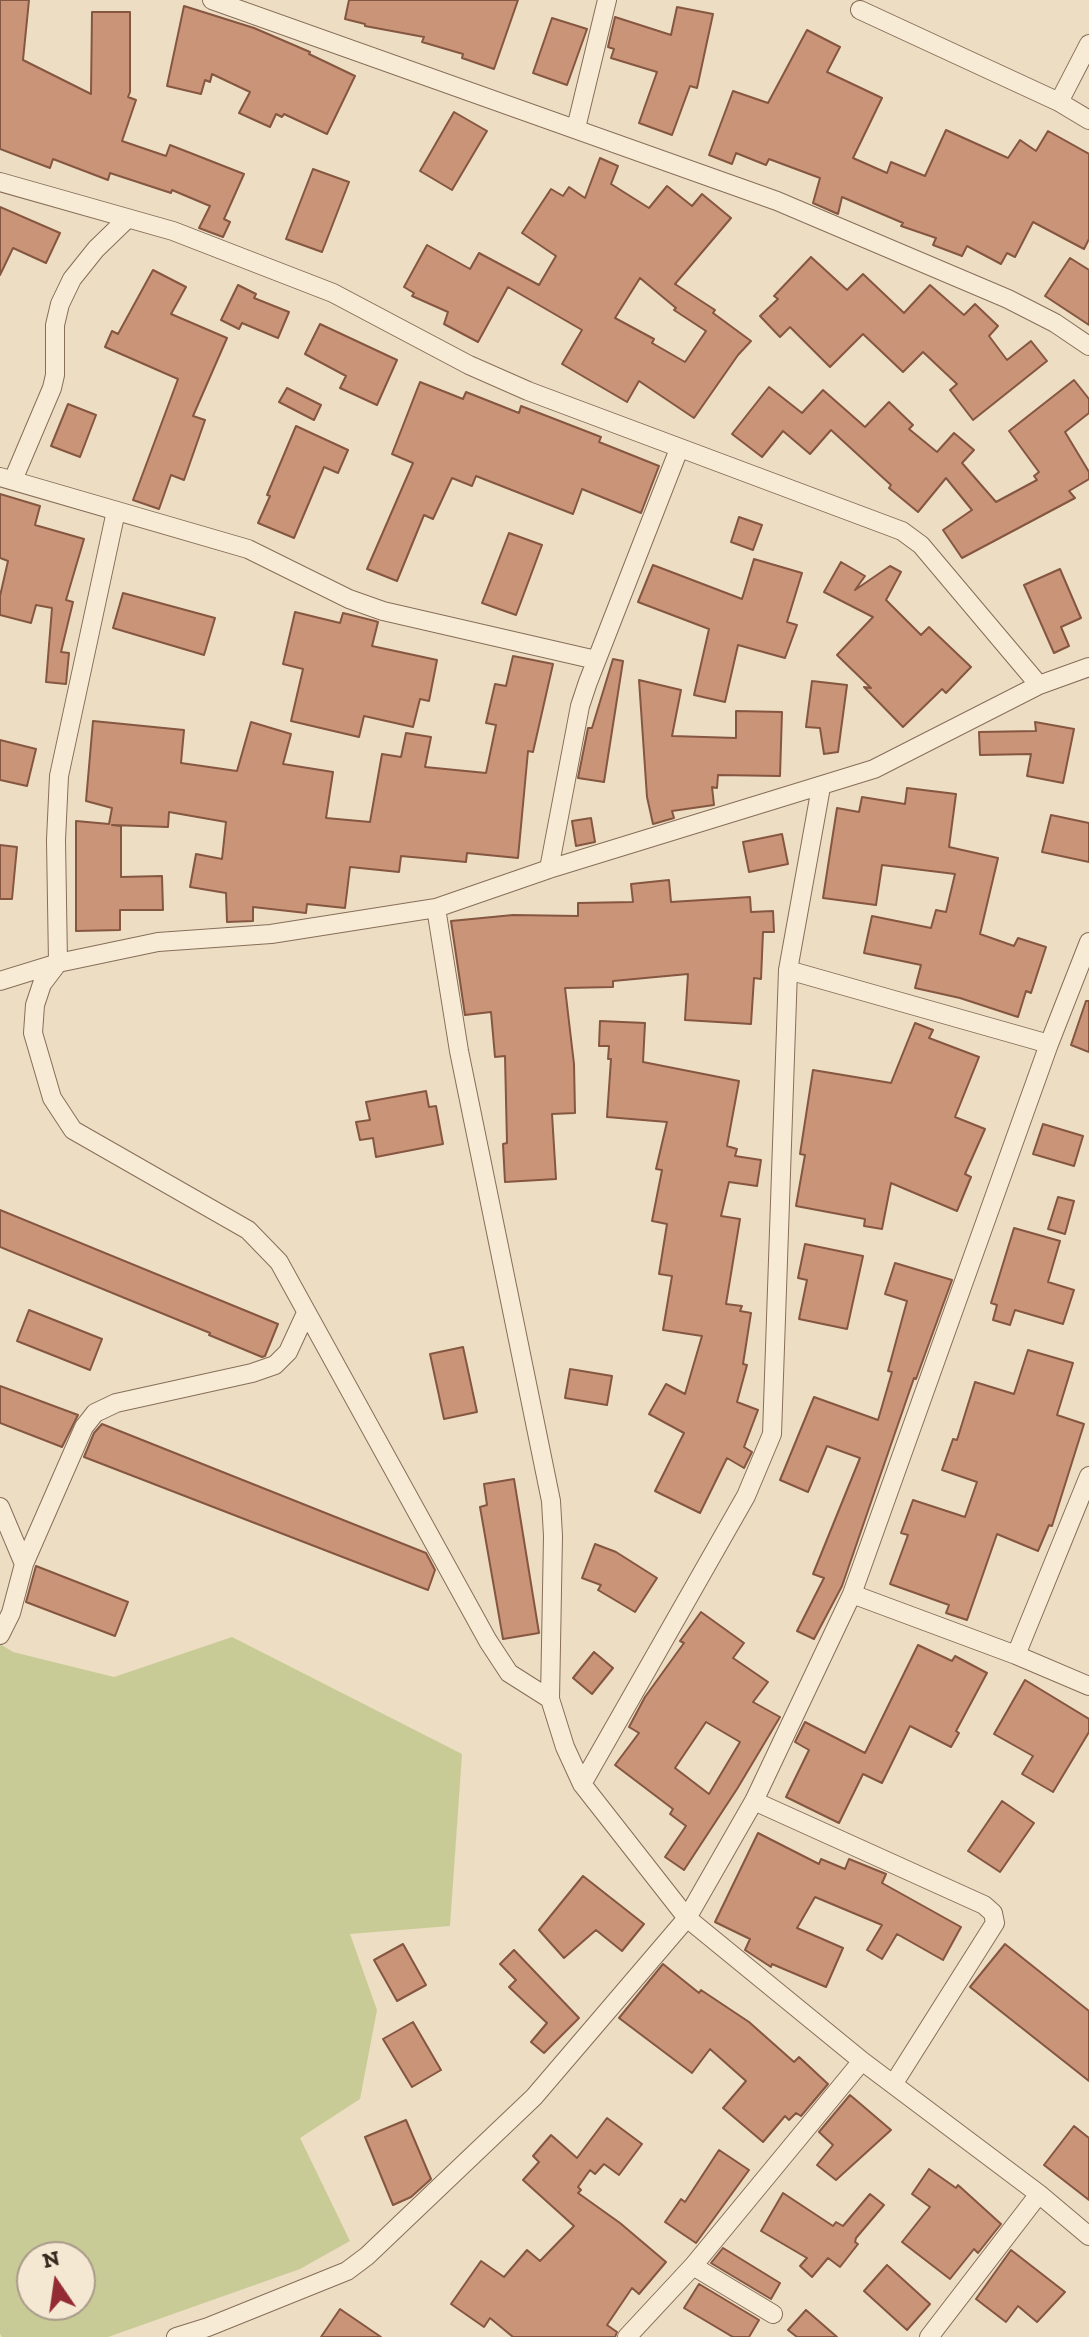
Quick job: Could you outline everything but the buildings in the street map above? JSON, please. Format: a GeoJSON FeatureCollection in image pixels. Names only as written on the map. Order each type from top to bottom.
{"type":"FeatureCollection","features":[{"type":"Feature","properties":{"kind":"street"},"geometry":{"type":"LineString","coordinates":[[212,0],[792,207],[1008,299],[1055,323],[1089,346]]}},
{"type":"Feature","properties":{"kind":"street"},"geometry":{"type":"LineString","coordinates":[[576,128],[607,0]]}},
{"type":"Feature","properties":{"kind":"street"},"geometry":{"type":"LineString","coordinates":[[860,10],[1059,102],[1089,120]]}},
{"type":"Feature","properties":{"kind":"street"},"geometry":{"type":"LineString","coordinates":[[1059,102],[1089,44]]}},
{"type":"Feature","properties":{"kind":"street"},"geometry":{"type":"LineString","coordinates":[[0,182],[173,231],[333,293],[494,377],[902,531],[921,545],[1039,685]]}},
{"type":"Feature","properties":{"kind":"street"},"geometry":{"type":"LineString","coordinates":[[127,219],[96,249],[66,291],[55,325],[52,388],[7,478],[248,549],[349,599],[383,611],[596,660]]}},
{"type":"Feature","properties":{"kind":"street"},"geometry":{"type":"LineString","coordinates":[[549,869],[580,706],[679,449]]}},
{"type":"Feature","properties":{"kind":"street"},"geometry":{"type":"LineString","coordinates":[[116,511],[59,776],[56,840],[58,963],[42,984],[35,1005],[33,1033],[52,1098],[73,1130],[248,1230],[279,1262],[488,1641],[509,1673],[550,1699]]}},
{"type":"Feature","properties":{"kind":"street"},"geometry":{"type":"LineString","coordinates":[[0,981],[58,963],[158,942],[271,934],[436,908],[549,869],[874,769],[1039,685],[1089,667]]}},
{"type":"Feature","properties":{"kind":"street"},"geometry":{"type":"LineString","coordinates":[[582,1784],[746,1496],[772,1434],[788,970],[821,787]]}},
{"type":"Feature","properties":{"kind":"street"},"geometry":{"type":"LineString","coordinates":[[436,908],[459,1051],[551,1501],[550,1699],[565,1747],[582,1784],[687,1918],[862,2061],[1039,2194],[1089,2236]]}},
{"type":"Feature","properties":{"kind":"street"},"geometry":{"type":"LineString","coordinates":[[176,2337],[213,2332],[347,2271],[367,2256],[534,2097],[687,1918],[754,1801],[852,1594],[1049,1044],[1089,942]]}},
{"type":"Feature","properties":{"kind":"street"},"geometry":{"type":"LineString","coordinates":[[788,970],[1049,1044]]}},
{"type":"Feature","properties":{"kind":"street"},"geometry":{"type":"LineString","coordinates":[[0,1635],[11,1613],[24,1564],[84,1427],[95,1413],[116,1403],[252,1373],[275,1365],[288,1352],[306,1313]]}},
{"type":"Feature","properties":{"kind":"street"},"geometry":{"type":"LineString","coordinates":[[1016,1655],[1089,1476]]}},
{"type":"Feature","properties":{"kind":"street"},"geometry":{"type":"LineString","coordinates":[[0,1507],[24,1564]]}},
{"type":"Feature","properties":{"kind":"street"},"geometry":{"type":"LineString","coordinates":[[852,1594],[1016,1655],[1089,1686]]}},
{"type":"Feature","properties":{"kind":"street"},"geometry":{"type":"LineString","coordinates":[[754,1801],[984,1905],[993,1913],[995,1923],[894,2083]]}},
{"type":"Feature","properties":{"kind":"street"},"geometry":{"type":"LineString","coordinates":[[627,2337],[693,2266],[862,2061]]}},
{"type":"Feature","properties":{"kind":"street"},"geometry":{"type":"LineString","coordinates":[[929,2337],[1039,2194]]}},
{"type":"Feature","properties":{"kind":"street"},"geometry":{"type":"LineString","coordinates":[[693,2266],[773,2314]]}},
{"type":"Feature","properties":{"kind":"green space"},"geometry":{"type":"Polygon","coordinates":[[[232,1637],[462,1754],[450,1926],[350,1934],[377,2010],[360,2099],[300,2138],[350,2241],[300,2269],[108,2337],[2,2337],[0,2334],[0,1644],[13,1652],[114,1677],[232,1637]]]}}]}
